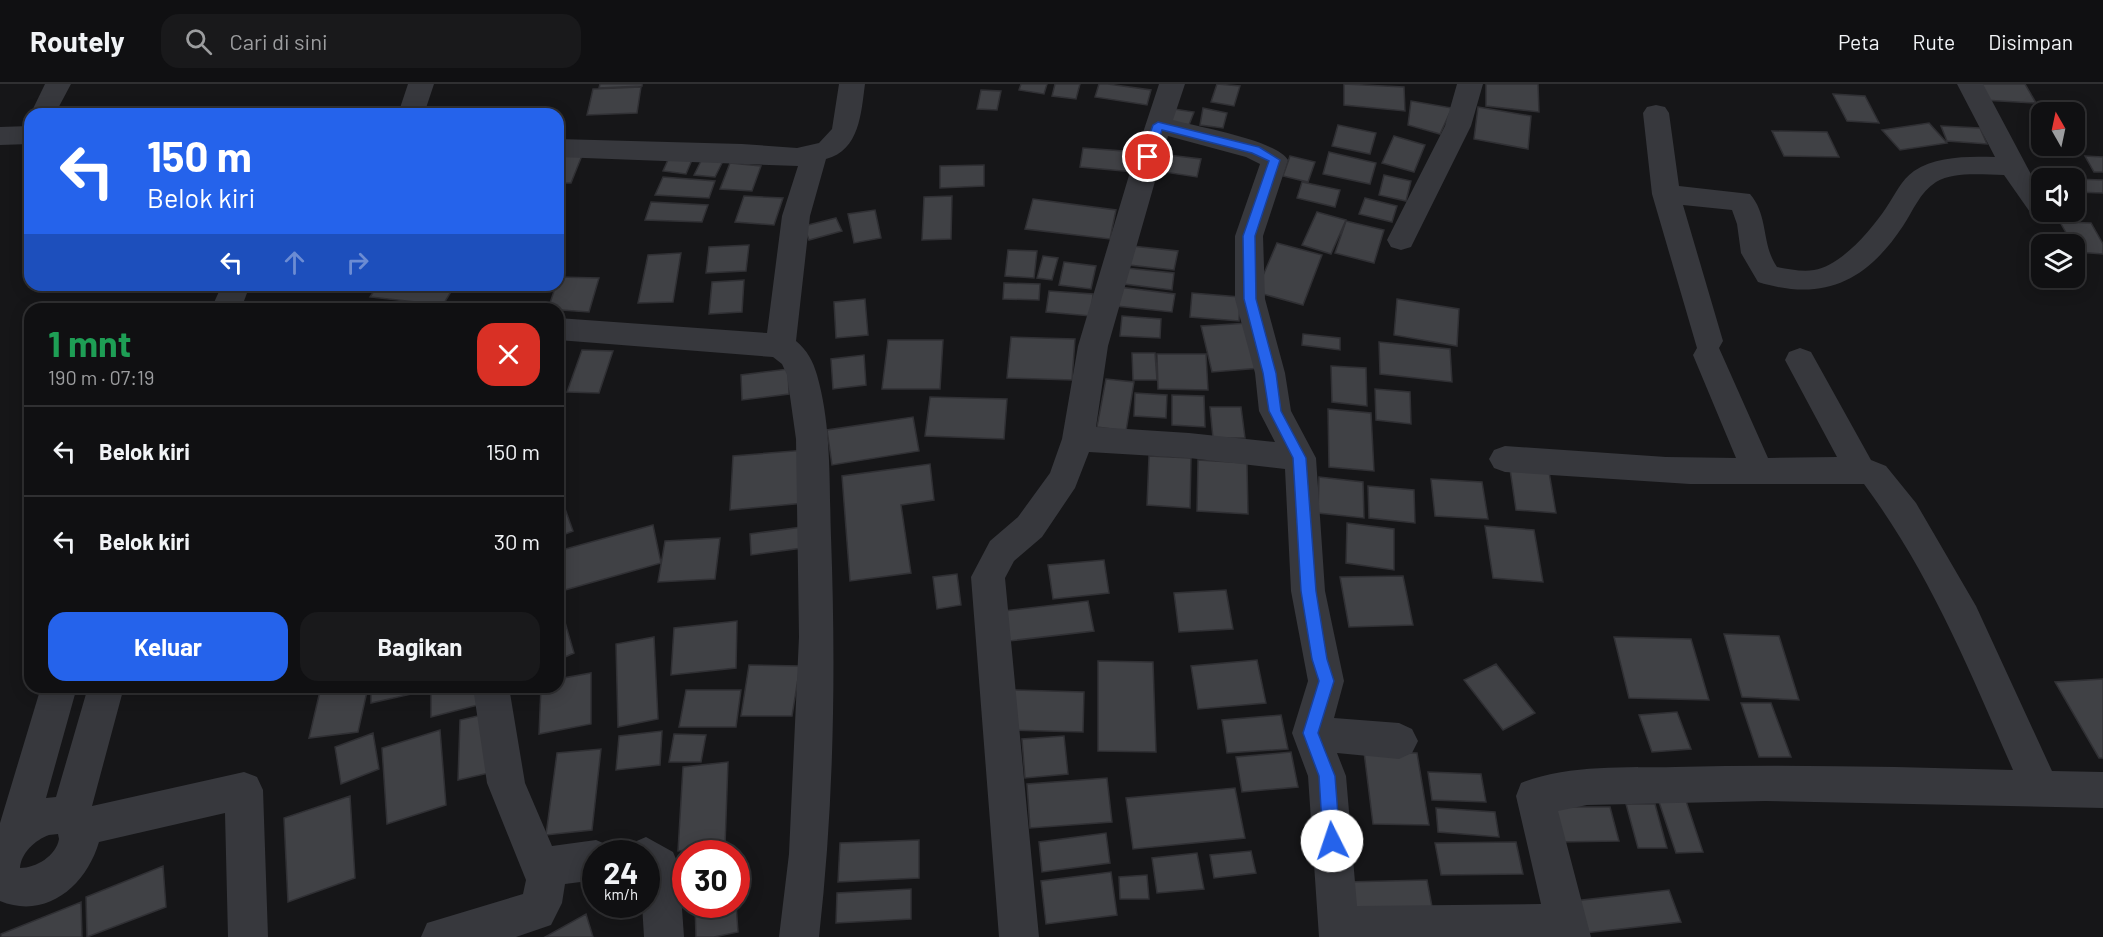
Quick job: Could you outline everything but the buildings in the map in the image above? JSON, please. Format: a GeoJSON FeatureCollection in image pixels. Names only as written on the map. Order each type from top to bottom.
{"type":"FeatureCollection","features":[{"type":"Feature","properties":{"kind":"street"},"geometry":{"type":"LineString","coordinates":[[45,108],[58,84]]}},
{"type":"Feature","properties":{"kind":"street"},"geometry":{"type":"LineString","coordinates":[[413,108],[421,84]]}},
{"type":"Feature","properties":{"kind":"street"},"geometry":{"type":"LineString","coordinates":[[564,148],[742,153],[778,157],[797,157],[815,153],[828,150],[845,131],[852,84]]}},
{"type":"Feature","properties":{"kind":"street"},"geometry":{"type":"LineString","coordinates":[[1019,937],[988,577],[1002,550],[1030,527],[1064,479],[1078,439],[1093,346],[1172,84]]}},
{"type":"Feature","properties":{"kind":"street"},"geometry":{"type":"LineString","coordinates":[[1401,240],[1458,126],[1470,84]]}},
{"type":"Feature","properties":{"kind":"street"},"geometry":{"type":"LineString","coordinates":[[1970,84],[2013,166],[2031,191]]}},
{"type":"Feature","properties":{"kind":"street"},"geometry":{"type":"LineString","coordinates":[[1656,113],[1666,194],[1708,348],[1758,472]]}},
{"type":"Feature","properties":{"kind":"street"},"geometry":{"type":"LineString","coordinates":[[1158,125],[1256,150],[1275,160],[1249,236],[1250,299],[1270,373],[1275,411],[1300,458],[1308,591],[1326,681],[1311,733],[1327,776],[1338,932],[1568,930],[1535,796],[1587,787],[1765,783],[2103,790]]}},
{"type":"Feature","properties":{"kind":"street"},"geometry":{"type":"LineString","coordinates":[[0,136],[24,135]]}},
{"type":"Feature","properties":{"kind":"street"},"geometry":{"type":"LineString","coordinates":[[780,346],[796,216],[815,153]]}},
{"type":"Feature","properties":{"kind":"street"},"geometry":{"type":"LineString","coordinates":[[1666,194],[1740,201],[1744,205],[1752,228],[1754,253],[1768,275],[1794,281],[1826,278],[1862,255],[1890,225],[1915,185],[1930,174],[1968,165],[2013,166]]}},
{"type":"Feature","properties":{"kind":"street"},"geometry":{"type":"LineString","coordinates":[[564,329],[689,337],[780,346],[795,357],[802,375],[812,439],[818,637],[809,854],[800,937]]}},
{"type":"Feature","properties":{"kind":"street"},"geometry":{"type":"LineString","coordinates":[[1800,360],[1860,470]]}},
{"type":"Feature","properties":{"kind":"street"},"geometry":{"type":"LineString","coordinates":[[1078,439],[1210,446],[1300,458]]}},
{"type":"Feature","properties":{"kind":"street"},"geometry":{"type":"LineString","coordinates":[[1505,459],[1546,459],[1660,469],[1758,472],[1860,470],[1875,475],[1904,513],[1964,617],[2041,790]]}},
{"type":"Feature","properties":{"kind":"street"},"geometry":{"type":"LineString","coordinates":[[8,850],[56,693]]}},
{"type":"Feature","properties":{"kind":"street"},"geometry":{"type":"LineString","coordinates":[[0,871],[7,884],[21,888],[39,885],[57,875],[71,860],[79,843],[74,823],[105,693]]}},
{"type":"Feature","properties":{"kind":"street"},"geometry":{"type":"LineString","coordinates":[[441,937],[537,911],[542,903],[546,880],[506,783],[492,693]]}},
{"type":"Feature","properties":{"kind":"street"},"geometry":{"type":"LineString","coordinates":[[1311,733],[1398,741]]}},
{"type":"Feature","properties":{"kind":"street"},"geometry":{"type":"LineString","coordinates":[[8,850],[29,824],[44,818],[57,816],[74,823],[244,790],[248,937]]}},
{"type":"Feature","properties":{"kind":"street"},"geometry":{"type":"LineString","coordinates":[[541,867],[582,862]]}},
{"type":"Feature","properties":{"kind":"street"},"geometry":{"type":"LineString","coordinates":[[660,870],[663,881],[664,937]]}},
{"type":"Feature","properties":{"kind":"route"},"geometry":{"type":"LineString","coordinates":[[1148,157],[1158,125],[1256,150],[1275,160],[1249,236],[1250,299],[1270,373],[1275,411],[1300,458],[1308,591],[1326,681],[1311,733],[1327,776],[1332,841]]}}]}
